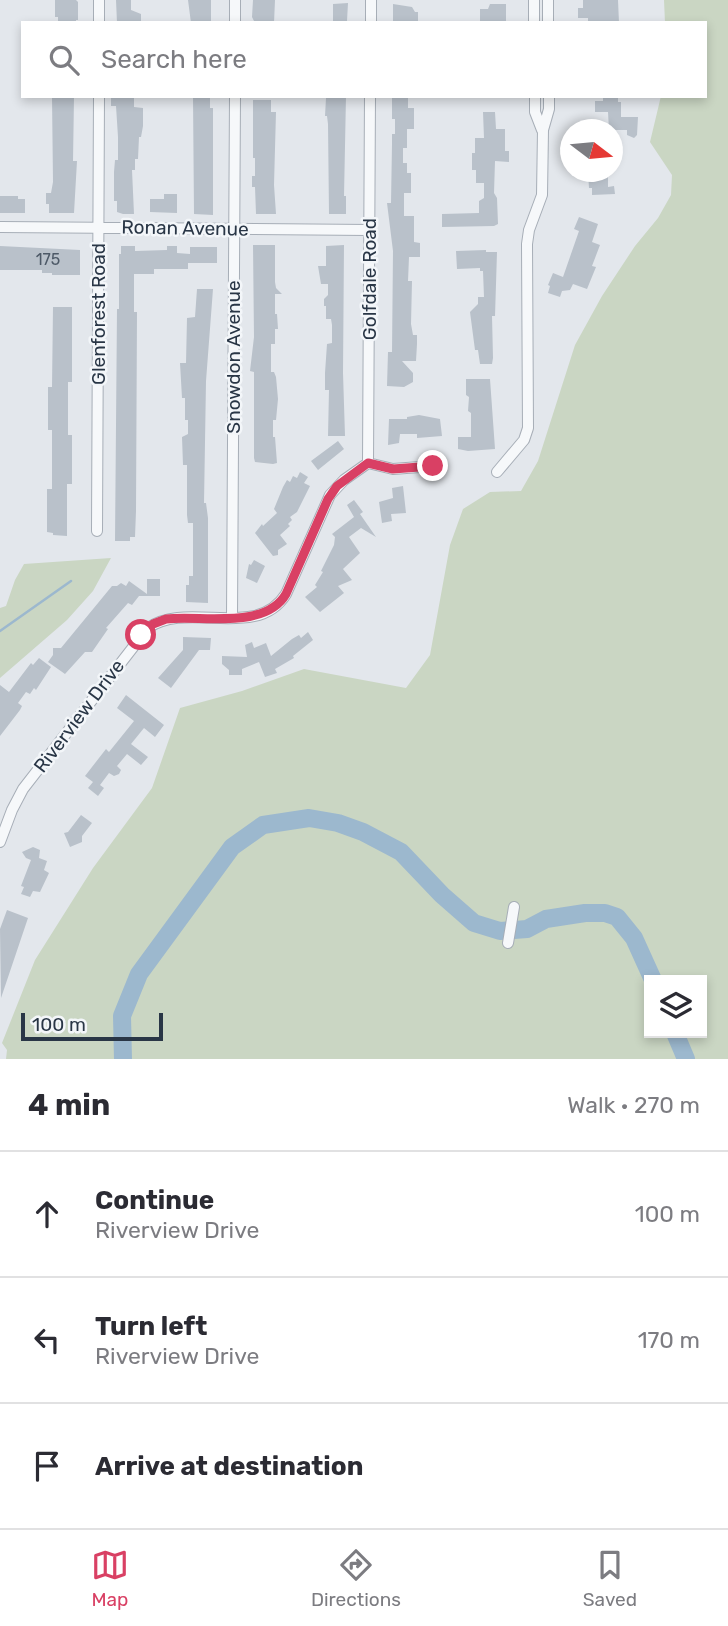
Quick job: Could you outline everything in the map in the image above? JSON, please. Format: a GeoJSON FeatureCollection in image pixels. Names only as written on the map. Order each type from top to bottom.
{"type":"FeatureCollection","features":[{"type":"Feature","properties":{"kind":"street"},"geometry":{"type":"LineString","coordinates":[[99,0],[99,21]]}},
{"type":"Feature","properties":{"kind":"street"},"geometry":{"type":"LineString","coordinates":[[235,0],[235,21]]}},
{"type":"Feature","properties":{"kind":"street"},"geometry":{"type":"LineString","coordinates":[[371,0],[371,21]]}},
{"type":"Feature","properties":{"kind":"street"},"geometry":{"type":"LineString","coordinates":[[534,0],[534,21]]}},
{"type":"Feature","properties":{"kind":"street"},"geometry":{"type":"LineString","coordinates":[[548,0],[548,21]]}},
{"type":"Feature","properties":{"kind":"street","name":"Glenforest Road"},"geometry":{"type":"LineString","coordinates":[[97,531],[99,98]]}},
{"type":"Feature","properties":{"kind":"street","name":"Snowdon Avenue"},"geometry":{"type":"LineString","coordinates":[[232,618],[235,98]]}},
{"type":"Feature","properties":{"kind":"street","name":"Golfdale Road"},"geometry":{"type":"LineString","coordinates":[[368,463],[370,98]]}},
{"type":"Feature","properties":{"kind":"street"},"geometry":{"type":"LineString","coordinates":[[535,98],[535,111],[542,130]]}},
{"type":"Feature","properties":{"kind":"street"},"geometry":{"type":"LineString","coordinates":[[497,472],[527,435],[527,244],[529,230],[542,195],[542,130],[549,109],[549,98]]}},
{"type":"Feature","properties":{"kind":"street","name":"Ronan Avenue"},"geometry":{"type":"LineString","coordinates":[[0,227],[369,230]]}},
{"type":"Feature","properties":{"kind":"street"},"geometry":{"type":"LineString","coordinates":[[368,463],[393,469],[433,466]]}},
{"type":"Feature","properties":{"kind":"street","name":"Riverview Drive"},"geometry":{"type":"LineString","coordinates":[[0,842],[23,789],[148,628],[166,619],[232,618],[256,615],[277,606],[286,594],[330,495],[337,486],[368,463]]}},
{"type":"Feature","properties":{"kind":"street"},"geometry":{"type":"LineString","coordinates":[[508,943],[514,907]]}},
{"type":"Feature","properties":{"kind":"green space"},"geometry":{"type":"Polygon","coordinates":[[[664,0],[728,0],[728,1059],[6,1059],[7,1050],[2,1043],[35,960],[93,868],[152,788],[180,708],[242,691],[304,669],[406,688],[430,655],[450,545],[463,509],[490,492],[521,491],[538,461],[575,345],[602,296],[635,246],[658,218],[671,195],[672,175],[650,142],[661,98],[707,98],[707,21],[665,21],[664,0]]]}},
{"type":"Feature","properties":{"kind":"green space"},"geometry":{"type":"Polygon","coordinates":[[[111,558],[93,591],[67,620],[0,678],[0,608],[6,606],[24,564],[111,558]]]}},
{"type":"Feature","properties":{"kind":"building"},"geometry":{"type":"Polygon","coordinates":[[[55,0],[78,2],[78,20],[58,21],[58,17],[55,17],[55,0]]]}},
{"type":"Feature","properties":{"kind":"building"},"geometry":{"type":"Polygon","coordinates":[[[116,0],[131,0],[131,10],[141,14],[141,21],[117,21],[116,0]]]}},
{"type":"Feature","properties":{"kind":"building"},"geometry":{"type":"Polygon","coordinates":[[[188,0],[211,0],[211,21],[191,21],[188,0]]]}},
{"type":"Feature","properties":{"kind":"building"},"geometry":{"type":"Polygon","coordinates":[[[253,0],[275,0],[274,21],[254,21],[253,0]]]}},
{"type":"Feature","properties":{"kind":"building"},"geometry":{"type":"Polygon","coordinates":[[[583,0],[618,0],[619,21],[588,21],[588,18],[578,18],[578,8],[583,8],[583,0]]]}},
{"type":"Feature","properties":{"kind":"building"},"geometry":{"type":"Polygon","coordinates":[[[348,3],[347,21],[333,21],[333,4],[348,3]]]}},
{"type":"Feature","properties":{"kind":"building"},"geometry":{"type":"Polygon","coordinates":[[[393,4],[412,7],[418,12],[418,21],[393,21],[393,4]]]}},
{"type":"Feature","properties":{"kind":"building"},"geometry":{"type":"Polygon","coordinates":[[[490,4],[506,4],[506,21],[480,21],[480,9],[488,9],[490,4]]]}},
{"type":"Feature","properties":{"kind":"building"},"geometry":{"type":"Polygon","coordinates":[[[52,98],[74,98],[73,161],[77,161],[74,213],[49,213],[46,193],[51,193],[52,98]]]}},
{"type":"Feature","properties":{"kind":"building"},"geometry":{"type":"Polygon","coordinates":[[[111,98],[134,98],[134,107],[143,108],[138,159],[135,159],[135,170],[132,170],[134,214],[117,212],[117,201],[114,201],[118,137],[116,106],[111,106],[111,98]]]}},
{"type":"Feature","properties":{"kind":"building"},"geometry":{"type":"Polygon","coordinates":[[[193,98],[210,98],[210,108],[213,108],[213,215],[194,214],[193,98]]]}},
{"type":"Feature","properties":{"kind":"building"},"geometry":{"type":"Polygon","coordinates":[[[326,98],[346,98],[346,214],[329,214],[328,124],[325,116],[326,98]]]}},
{"type":"Feature","properties":{"kind":"building"},"geometry":{"type":"Polygon","coordinates":[[[392,98],[408,98],[408,108],[414,108],[414,129],[407,129],[407,148],[403,148],[403,163],[407,163],[407,173],[411,173],[411,193],[404,193],[404,216],[414,216],[414,242],[420,243],[420,257],[409,257],[408,281],[412,281],[411,324],[413,335],[417,335],[417,344],[416,361],[402,361],[413,373],[413,382],[404,387],[387,386],[388,352],[392,352],[393,251],[387,203],[391,203],[392,134],[395,134],[395,119],[392,119],[392,98]]]}},
{"type":"Feature","properties":{"kind":"building"},"geometry":{"type":"Polygon","coordinates":[[[618,98],[618,102],[621,102],[621,117],[638,117],[637,135],[634,138],[627,135],[627,130],[623,130],[623,119],[608,119],[608,112],[595,112],[595,101],[618,98]]]}},
{"type":"Feature","properties":{"kind":"building"},"geometry":{"type":"Polygon","coordinates":[[[253,100],[271,100],[271,112],[276,112],[276,214],[256,214],[255,187],[252,187],[252,176],[255,176],[253,100]]]}},
{"type":"Feature","properties":{"kind":"building"},"geometry":{"type":"Polygon","coordinates":[[[483,112],[495,112],[496,129],[505,129],[505,151],[509,151],[509,162],[495,161],[494,193],[497,198],[498,224],[442,227],[442,214],[479,213],[479,201],[484,198],[484,183],[476,183],[476,170],[472,170],[472,153],[475,153],[475,138],[484,138],[483,112]]]}},
{"type":"Feature","properties":{"kind":"building"},"geometry":{"type":"Polygon","coordinates":[[[589,182],[608,182],[608,187],[614,186],[615,194],[592,195],[592,188],[589,188],[589,182]]]}},
{"type":"Feature","properties":{"kind":"building"},"geometry":{"type":"Polygon","coordinates":[[[164,194],[177,194],[177,213],[150,212],[150,199],[164,199],[164,194]]]}},
{"type":"Feature","properties":{"kind":"building"},"geometry":{"type":"Polygon","coordinates":[[[0,196],[18,196],[18,199],[25,199],[25,213],[0,213],[0,196]]]}},
{"type":"Feature","properties":{"kind":"building"},"geometry":{"type":"Polygon","coordinates":[[[579,217],[598,224],[592,242],[600,245],[592,266],[596,267],[587,289],[573,284],[570,290],[562,291],[560,297],[548,293],[548,285],[553,273],[563,277],[579,231],[574,229],[579,217]]]}},
{"type":"Feature","properties":{"kind":"building"},"geometry":{"type":"Polygon","coordinates":[[[253,245],[275,245],[275,282],[276,288],[282,294],[275,294],[278,329],[275,329],[275,344],[271,344],[271,372],[274,372],[276,377],[278,399],[276,420],[273,420],[277,463],[273,464],[255,462],[254,458],[254,372],[250,371],[254,337],[253,245]]]}},
{"type":"Feature","properties":{"kind":"building"},"geometry":{"type":"Polygon","coordinates":[[[344,245],[345,436],[328,436],[329,390],[325,390],[325,373],[327,344],[332,343],[332,325],[331,319],[326,319],[324,306],[328,284],[321,284],[318,266],[326,266],[326,246],[344,245]]]}},
{"type":"Feature","properties":{"kind":"building"},"geometry":{"type":"Polygon","coordinates":[[[0,246],[80,250],[80,275],[52,275],[42,273],[42,270],[0,270],[0,246]]]}},
{"type":"Feature","properties":{"kind":"building"},"geometry":{"type":"Polygon","coordinates":[[[121,246],[135,246],[135,251],[167,250],[167,246],[177,246],[177,253],[190,254],[190,247],[217,247],[217,263],[188,263],[188,269],[154,269],[154,274],[134,274],[134,312],[137,312],[136,511],[135,537],[130,537],[130,541],[115,541],[117,309],[121,246]]]}},
{"type":"Feature","properties":{"kind":"building"},"geometry":{"type":"Polygon","coordinates":[[[456,251],[497,252],[495,316],[492,316],[493,358],[492,364],[480,364],[478,350],[475,350],[470,312],[478,304],[478,297],[484,297],[483,271],[480,271],[480,268],[457,269],[456,251]]]}},
{"type":"Feature","properties":{"kind":"building"},"geometry":{"type":"Polygon","coordinates":[[[197,289],[213,289],[206,381],[204,503],[208,518],[208,603],[186,602],[186,585],[189,585],[189,576],[193,576],[193,523],[188,523],[187,515],[187,465],[183,465],[182,437],[188,434],[188,420],[185,420],[180,363],[186,363],[187,318],[195,317],[197,289]]]}},
{"type":"Feature","properties":{"kind":"building"},"geometry":{"type":"Polygon","coordinates":[[[53,307],[72,307],[72,382],[68,382],[68,435],[72,435],[72,484],[67,484],[67,536],[47,532],[47,489],[52,489],[52,430],[48,430],[48,387],[52,387],[53,307]]]}},
{"type":"Feature","properties":{"kind":"building"},"geometry":{"type":"Polygon","coordinates":[[[466,379],[490,379],[495,449],[458,449],[458,437],[471,437],[466,379]]]}},
{"type":"Feature","properties":{"kind":"building"},"geometry":{"type":"Polygon","coordinates":[[[419,415],[440,419],[442,436],[417,438],[417,434],[400,434],[399,443],[388,445],[389,419],[407,419],[419,415]]]}},
{"type":"Feature","properties":{"kind":"building"},"geometry":{"type":"Polygon","coordinates":[[[338,441],[344,449],[318,470],[311,461],[338,441]]]}},
{"type":"Feature","properties":{"kind":"building"},"geometry":{"type":"Polygon","coordinates":[[[300,472],[308,477],[304,483],[310,486],[297,512],[290,517],[290,526],[280,535],[287,544],[278,550],[278,555],[273,556],[255,533],[277,513],[274,509],[283,487],[287,480],[290,482],[293,476],[297,478],[300,472]]]}},
{"type":"Feature","properties":{"kind":"building"},"geometry":{"type":"Polygon","coordinates":[[[403,486],[406,513],[391,514],[392,521],[382,523],[379,502],[393,498],[392,488],[403,486]]]}},
{"type":"Feature","properties":{"kind":"building"},"geometry":{"type":"Polygon","coordinates":[[[354,500],[376,537],[361,528],[349,537],[360,553],[343,569],[352,580],[338,586],[344,593],[320,612],[305,597],[317,587],[315,585],[334,545],[335,537],[332,534],[354,517],[347,505],[354,500]]]}},
{"type":"Feature","properties":{"kind":"building"},"geometry":{"type":"Polygon","coordinates":[[[254,560],[265,566],[257,583],[246,578],[249,564],[254,560]]]}},
{"type":"Feature","properties":{"kind":"building"},"geometry":{"type":"Polygon","coordinates":[[[147,579],[160,579],[160,596],[139,596],[132,605],[128,603],[106,628],[108,629],[92,652],[85,652],[65,674],[48,662],[53,655],[53,648],[61,648],[112,586],[121,583],[126,586],[129,581],[147,594],[147,579]]]}},
{"type":"Feature","properties":{"kind":"building"},"geometry":{"type":"Polygon","coordinates":[[[308,632],[313,640],[293,656],[294,658],[275,669],[277,673],[265,677],[259,662],[242,669],[242,675],[229,675],[229,670],[222,664],[222,656],[247,657],[245,645],[252,642],[254,648],[266,643],[271,656],[292,639],[299,635],[301,638],[308,632]]]}},
{"type":"Feature","properties":{"kind":"building"},"geometry":{"type":"Polygon","coordinates":[[[183,637],[211,638],[210,650],[199,650],[171,688],[158,678],[183,650],[183,637]]]}},
{"type":"Feature","properties":{"kind":"building"},"geometry":{"type":"Polygon","coordinates":[[[39,658],[51,667],[36,690],[34,688],[30,694],[26,692],[18,703],[22,706],[20,710],[0,736],[0,685],[9,692],[31,663],[33,665],[39,658]]]}},
{"type":"Feature","properties":{"kind":"building"},"geometry":{"type":"Polygon","coordinates":[[[126,695],[164,725],[155,737],[144,728],[131,744],[148,757],[141,765],[127,754],[117,766],[121,770],[119,774],[114,776],[109,773],[100,785],[104,788],[98,796],[88,788],[93,782],[85,776],[106,749],[109,752],[134,721],[117,708],[126,695]]]}},
{"type":"Feature","properties":{"kind":"building"},"geometry":{"type":"Polygon","coordinates":[[[81,815],[92,823],[82,836],[82,842],[70,847],[64,833],[68,832],[81,815]]]}},
{"type":"Feature","properties":{"kind":"building"},"geometry":{"type":"Polygon","coordinates":[[[33,847],[40,850],[39,858],[47,861],[44,870],[49,873],[40,892],[33,891],[30,897],[21,894],[24,887],[21,886],[31,860],[22,852],[33,847]]]}},
{"type":"Feature","properties":{"kind":"building"},"geometry":{"type":"Polygon","coordinates":[[[7,910],[28,918],[1,998],[0,929],[7,910]]]}},
{"type":"Feature","properties":{"kind":"waterway"},"geometry":{"type":"LineString","coordinates":[[0,631],[71,581]]}},
{"type":"Feature","properties":{"kind":"waterway"},"geometry":{"type":"LineString","coordinates":[[123,1059],[122,1016],[139,974],[232,847],[263,825],[309,818],[338,823],[363,832],[401,852],[442,895],[474,923],[500,931],[527,929],[546,919],[585,913],[605,913],[617,917],[634,938],[651,975]]}},
{"type":"Feature","properties":{"kind":"waterway"},"geometry":{"type":"LineString","coordinates":[[677,1038],[686,1059]]}},
{"type":"Feature","properties":{"kind":"route"},"geometry":{"type":"LineString","coordinates":[[141,635],[160,620],[181,617],[247,617],[277,606],[286,594],[328,499],[337,486],[368,463],[393,469],[433,466]]}}]}
